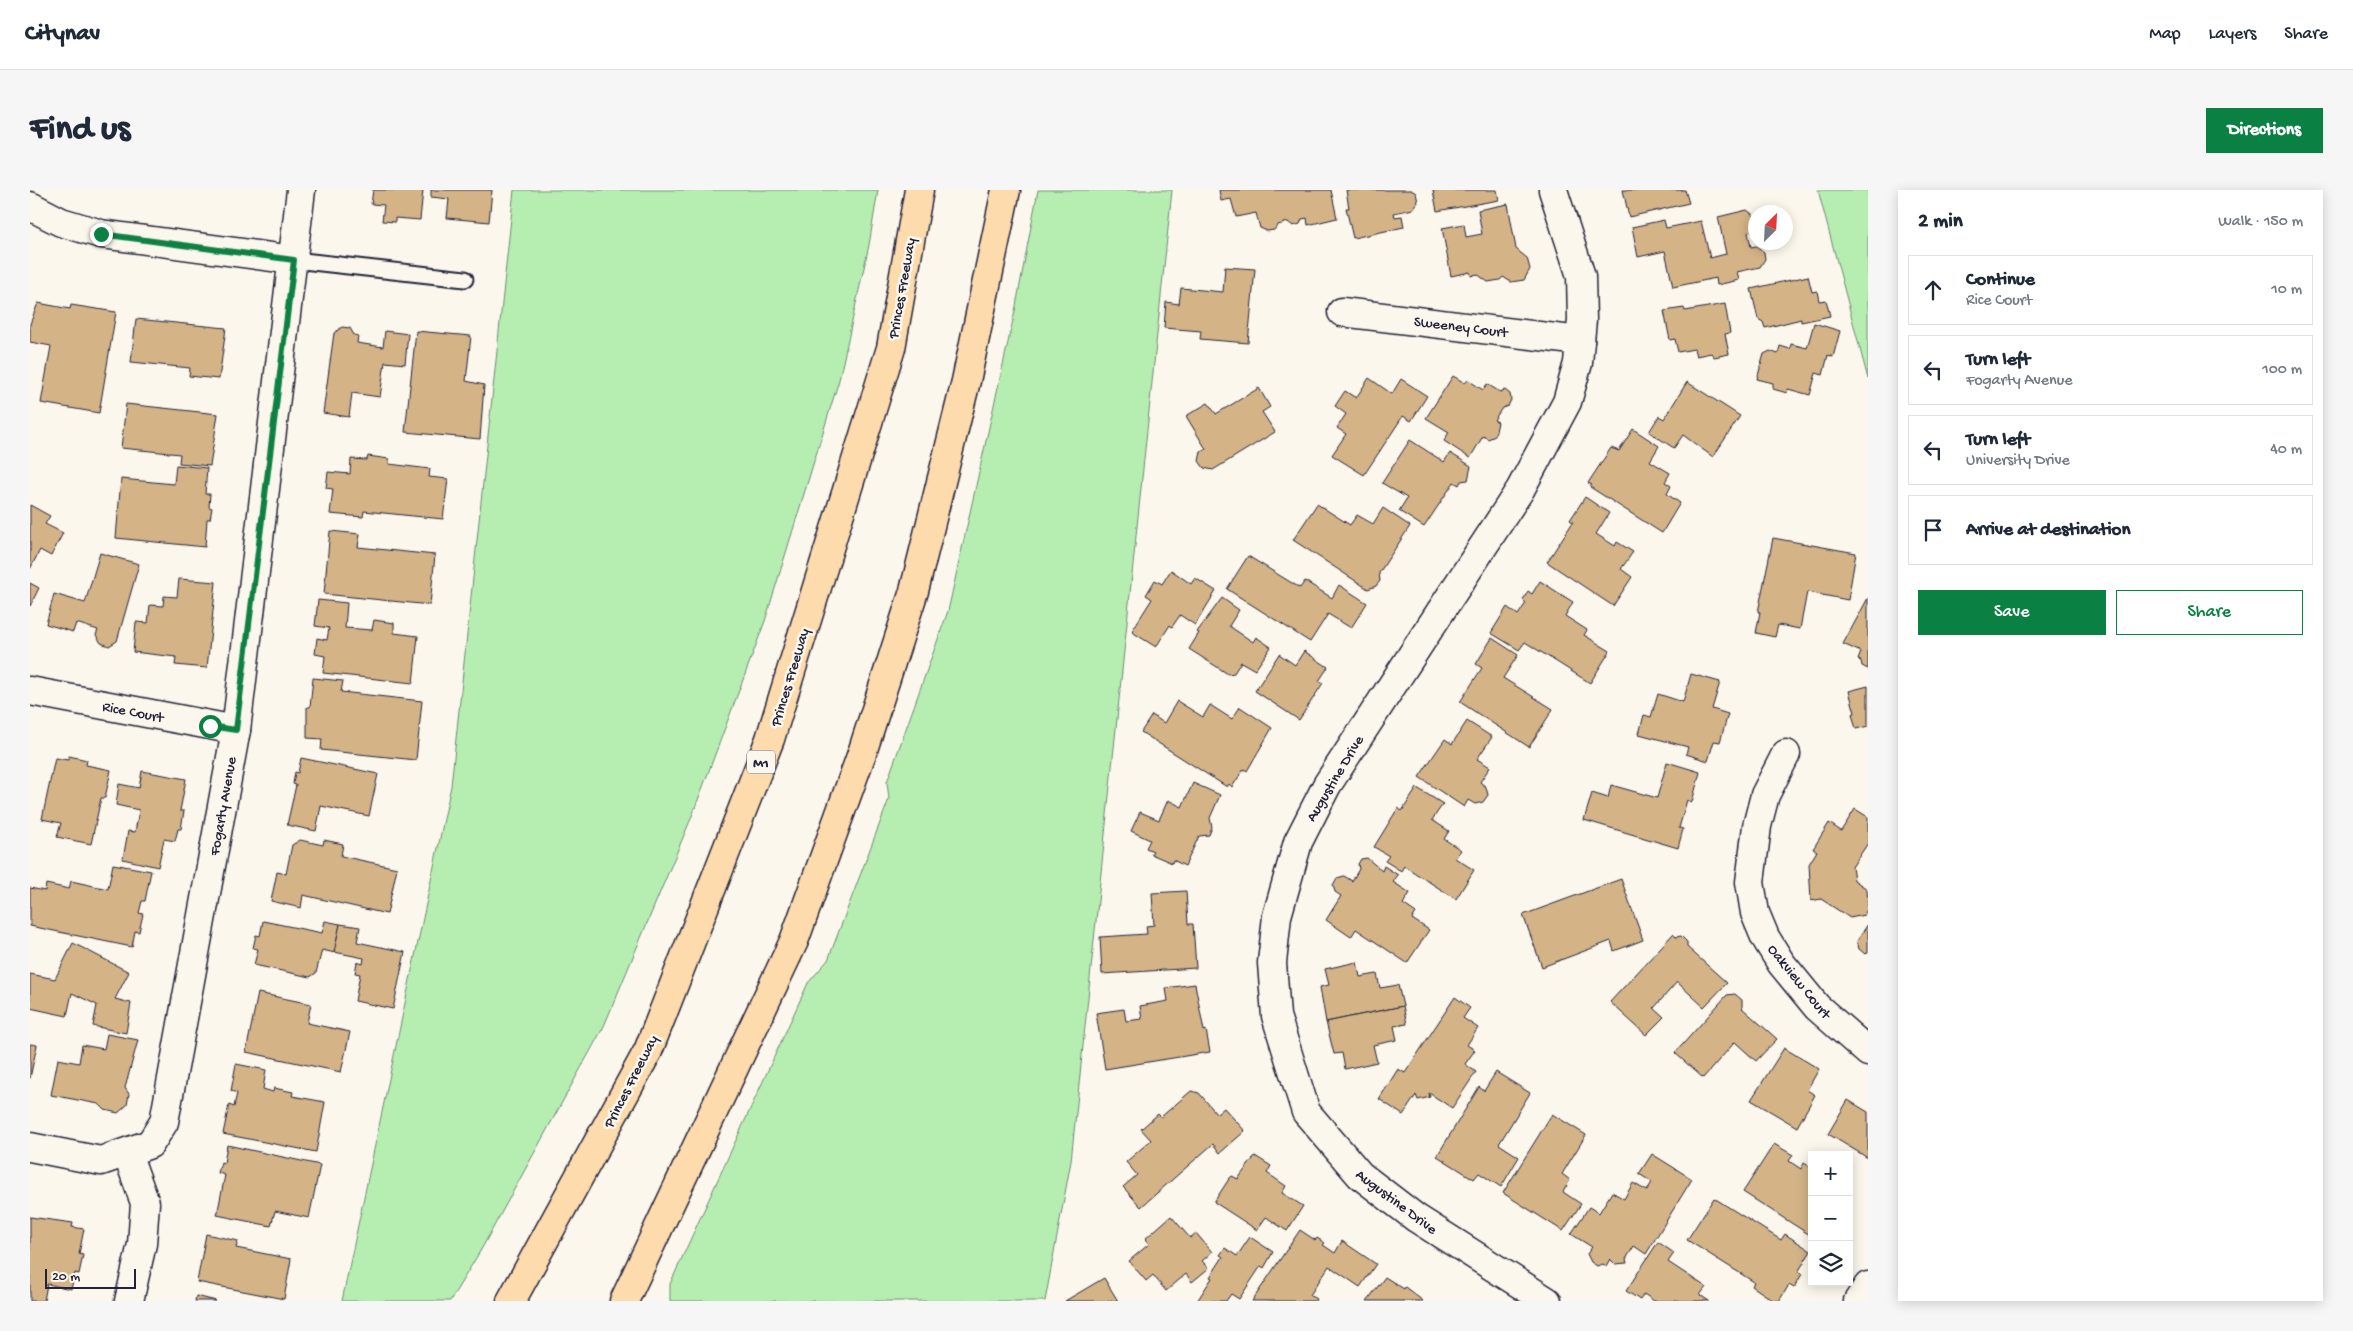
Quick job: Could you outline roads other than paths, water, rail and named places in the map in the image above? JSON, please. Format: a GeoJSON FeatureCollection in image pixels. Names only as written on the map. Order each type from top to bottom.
{"type":"FeatureCollection","features":[{"type":"Feature","properties":{"kind":"highway","name":"Princes Freeway"},"geometry":{"type":"LineString","coordinates":[[511,1301],[648,1051],[770,739],[891,348],[919,190]]}},
{"type":"Feature","properties":{"kind":"highway"},"geometry":{"type":"LineString","coordinates":[[624,1301],[794,941],[862,753],[914,591],[966,381],[1006,190]]}},
{"type":"Feature","properties":{"kind":"street","name":"Fogarty Avenue"},"geometry":{"type":"LineString","coordinates":[[30,1147],[101,1161],[150,1144],[164,1122],[236,730],[301,190]]}},
{"type":"Feature","properties":{"kind":"street","name":"Augustine Drive"},"geometry":{"type":"LineString","coordinates":[[1547,1301],[1416,1218],[1360,1175],[1306,1112],[1276,1016],[1272,962],[1277,916],[1298,842],[1327,785],[1520,490],[1567,402],[1578,363],[1582,320],[1581,276],[1553,190]]}},
{"type":"Feature","properties":{"kind":"street"},"geometry":{"type":"LineString","coordinates":[[30,206],[61,222],[101,234],[294,260]]}},
{"type":"Feature","properties":{"kind":"street","name":"Sweeney Court"},"geometry":{"type":"LineString","coordinates":[[1342,312],[1580,341]]}},
{"type":"Feature","properties":{"kind":"street","name":"Rice Court"},"geometry":{"type":"LineString","coordinates":[[30,691],[236,730]]}},
{"type":"Feature","properties":{"kind":"street","name":"Oakview Court"},"geometry":{"type":"LineString","coordinates":[[1786,754],[1765,795],[1757,826],[1750,882],[1756,913],[1765,938],[1817,1007],[1868,1052]]}},
{"type":"Feature","properties":{"kind":"street"},"geometry":{"type":"LineString","coordinates":[[127,1153],[145,1203],[142,1244],[129,1301]]}},
{"type":"Feature","properties":{"kind":"street"},"geometry":{"type":"LineString","coordinates":[[1858,1301],[1868,1286]]}},
{"type":"Feature","properties":{"kind":"lane"},"geometry":{"type":"LineString","coordinates":[[294,260],[465,279]]}}]}
